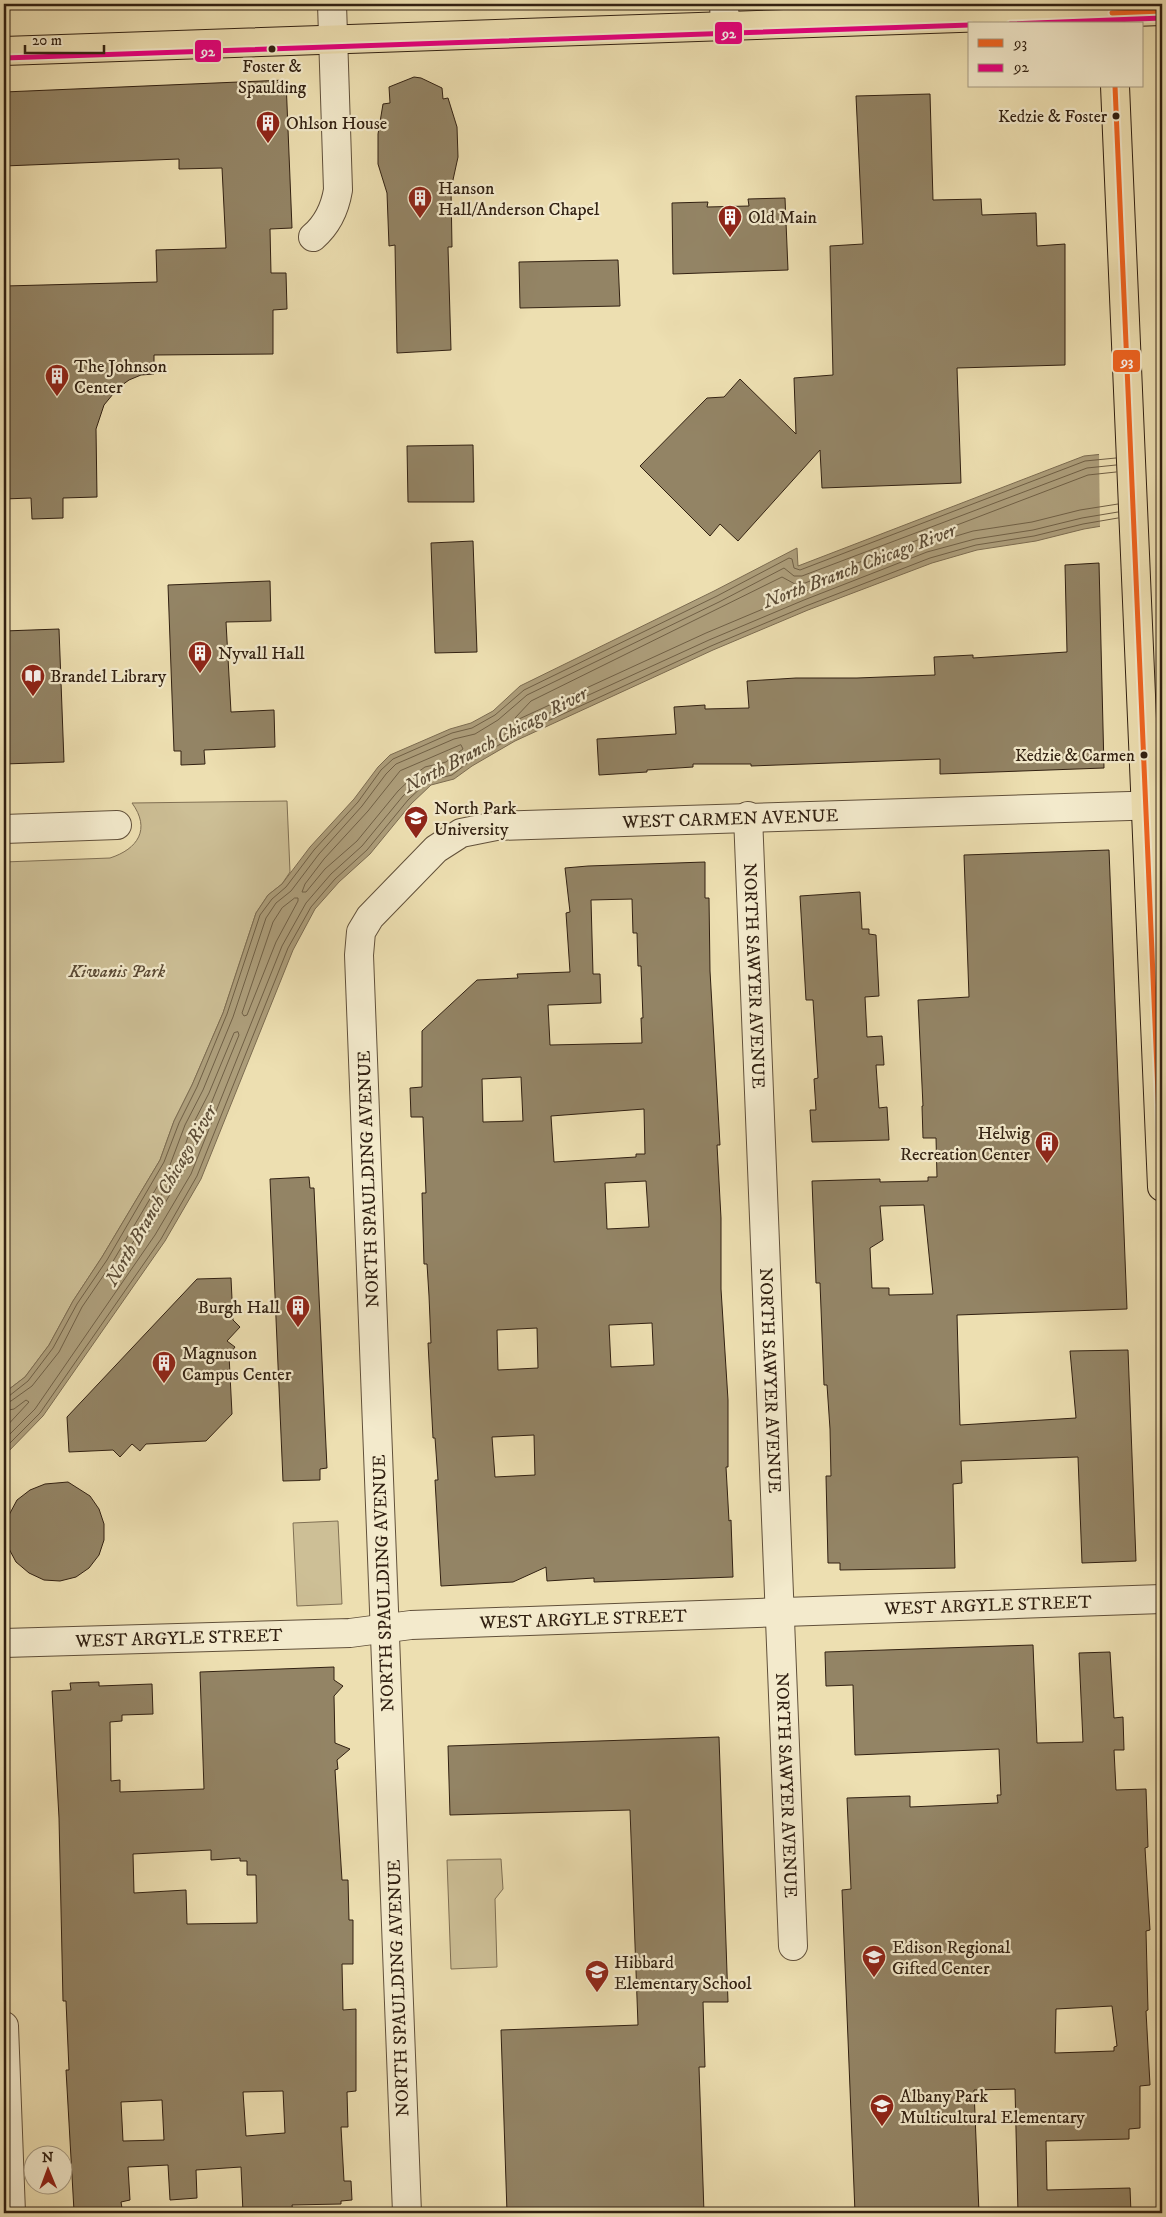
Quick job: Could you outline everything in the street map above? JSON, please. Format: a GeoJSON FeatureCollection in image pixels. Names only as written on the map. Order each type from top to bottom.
{"type":"FeatureCollection","features":[{"type":"Feature","properties":{"kind":"main road"},"geometry":{"type":"LineString","coordinates":[[4,51],[333,39],[724,15],[1112,13],[1162,11]]}},
{"type":"Feature","properties":{"kind":"main road"},"geometry":{"type":"LineString","coordinates":[[1115,88],[1135,536],[1154,805],[1162,1187]]}},
{"type":"Feature","properties":{"kind":"street"},"geometry":{"type":"LineString","coordinates":[[312,237],[320,231],[335,208],[338,190],[332,4]]}},
{"type":"Feature","properties":{"kind":"street","name":"WEST CARMEN AVENUE"},"geometry":{"type":"LineString","coordinates":[[359,953],[361,932],[370,916],[436,849],[461,833],[496,826],[748,816],[1154,805]]}},
{"type":"Feature","properties":{"kind":"street","name":"NORTH SAWYER AVENUE"},"geometry":{"type":"LineString","coordinates":[[748,816],[794,1946]]}},
{"type":"Feature","properties":{"kind":"street"},"geometry":{"type":"LineString","coordinates":[[4,829],[117,825]]}},
{"type":"Feature","properties":{"kind":"street","name":"NORTH SPAULDING AVENUE"},"geometry":{"type":"LineString","coordinates":[[359,953],[407,2213]]}},
{"type":"Feature","properties":{"kind":"street","name":"WEST ARGYLE STREET"},"geometry":{"type":"LineString","coordinates":[[4,1642],[350,1633],[411,1625],[1162,1599]]}},
{"type":"Feature","properties":{"kind":"street"},"geometry":{"type":"LineString","coordinates":[[4,2026],[11,2213]]}},
{"type":"Feature","properties":{"kind":"green space","name":"Kiwanis Park"},"geometry":{"type":"Polygon","coordinates":[[[287,801],[290,872],[282,884],[268,895],[256,913],[223,1013],[192,1085],[174,1121],[160,1160],[102,1257],[73,1301],[49,1345],[25,1377],[4,1393],[4,862],[110,858],[120,854],[134,843],[139,837],[141,829],[138,812],[132,803],[287,801]]]}},
{"type":"Feature","properties":{"kind":"green space"},"geometry":{"type":"Polygon","coordinates":[[[338,1521],[342,1604],[297,1606],[293,1523],[338,1521]]]}},
{"type":"Feature","properties":{"kind":"green space"},"geometry":{"type":"Polygon","coordinates":[[[501,1859],[503,1889],[495,1899],[497,1967],[451,1969],[447,1860],[501,1859]]]}},
{"type":"Feature","properties":{"kind":"water","name":"North Branch Chicago River"},"geometry":{"type":"Polygon","coordinates":[[[1162,448],[1162,516],[1084,529],[1036,541],[977,550],[932,563],[808,610],[713,650],[515,741],[472,766],[454,779],[431,785],[411,804],[370,854],[339,882],[315,909],[293,950],[201,1179],[165,1241],[43,1416],[4,1456],[4,1393],[25,1377],[49,1345],[73,1301],[102,1257],[160,1160],[174,1121],[192,1085],[223,1013],[256,913],[268,895],[282,884],[310,847],[354,799],[378,767],[390,755],[450,729],[471,723],[493,711],[520,686],[797,548],[798,566],[1084,456],[1162,448]]]}},
{"type":"Feature","properties":{"kind":"pier"},"geometry":{"type":"Polygon","coordinates":[[[1162,446],[1162,519],[1100,528],[1099,453],[1162,446]]]}},
{"type":"Feature","properties":{"kind":"building","name":"Hanson Hall/Anderson Chapel"},"geometry":{"type":"Polygon","coordinates":[[[414,77],[421,78],[442,88],[443,99],[448,98],[457,127],[458,157],[451,189],[452,247],[448,247],[451,350],[397,353],[395,245],[389,246],[387,193],[378,164],[378,134],[383,104],[390,103],[389,87],[414,77]]]}},
{"type":"Feature","properties":{"kind":"building"},"geometry":{"type":"Polygon","coordinates":[[[286,80],[292,228],[270,229],[271,273],[286,273],[287,309],[273,310],[273,354],[154,355],[154,374],[141,375],[129,380],[118,388],[104,405],[96,429],[97,497],[63,498],[63,518],[32,519],[31,498],[4,499],[5,286],[157,282],[156,250],[226,248],[222,168],[179,169],[179,159],[4,166],[4,92],[286,80]]]}},
{"type":"Feature","properties":{"kind":"building"},"geometry":{"type":"Polygon","coordinates":[[[930,94],[933,200],[981,199],[982,215],[1036,213],[1037,246],[1065,244],[1065,365],[957,368],[961,483],[822,488],[820,450],[738,541],[720,524],[710,536],[640,466],[707,398],[724,397],[740,379],[796,434],[794,378],[833,375],[830,246],[863,244],[856,96],[930,94]]]}},
{"type":"Feature","properties":{"kind":"building","name":"Old Main"},"geometry":{"type":"Polygon","coordinates":[[[785,198],[788,270],[673,274],[672,203],[708,202],[707,207],[749,206],[748,199],[785,198]]]}},
{"type":"Feature","properties":{"kind":"building"},"geometry":{"type":"Polygon","coordinates":[[[618,260],[620,306],[520,308],[519,262],[618,260]]]}},
{"type":"Feature","properties":{"kind":"building"},"geometry":{"type":"Polygon","coordinates":[[[473,445],[474,502],[408,502],[407,446],[473,445]]]}},
{"type":"Feature","properties":{"kind":"building"},"geometry":{"type":"Polygon","coordinates":[[[473,541],[477,652],[435,653],[431,543],[473,541]]]}},
{"type":"Feature","properties":{"kind":"building"},"geometry":{"type":"Polygon","coordinates":[[[1099,563],[1104,768],[940,774],[940,759],[751,766],[751,764],[693,764],[693,767],[599,775],[597,739],[676,734],[674,707],[705,705],[705,709],[749,708],[747,681],[935,675],[934,657],[973,655],[973,658],[1067,652],[1065,565],[1099,563]]]}},
{"type":"Feature","properties":{"kind":"building","name":"Nyvall Hall"},"geometry":{"type":"Polygon","coordinates":[[[270,581],[271,621],[226,622],[231,712],[274,710],[275,747],[204,750],[205,764],[181,765],[181,751],[174,751],[168,585],[270,581]]]}},
{"type":"Feature","properties":{"kind":"building","name":"Brandel Library"},"geometry":{"type":"Polygon","coordinates":[[[59,629],[64,762],[4,764],[4,631],[59,629]]]}},
{"type":"Feature","properties":{"kind":"building"},"geometry":{"type":"Polygon","coordinates":[[[1109,850],[1127,1309],[957,1315],[960,1425],[1076,1418],[1070,1351],[1128,1350],[1136,1561],[1082,1563],[1078,1457],[961,1461],[962,1483],[953,1484],[955,1568],[840,1570],[840,1563],[828,1563],[826,1476],[831,1476],[830,1429],[827,1385],[824,1385],[820,1283],[816,1283],[812,1181],[880,1179],[880,1182],[928,1181],[928,1177],[937,1177],[936,1138],[923,1138],[918,1000],[969,997],[964,855],[1109,850]],[[924,1205],[880,1206],[883,1240],[870,1248],[872,1288],[889,1288],[889,1295],[933,1294],[924,1205]]]}},
{"type":"Feature","properties":{"kind":"building"},"geometry":{"type":"Polygon","coordinates":[[[705,862],[705,898],[709,898],[710,971],[720,1145],[717,1145],[721,1218],[721,1289],[728,1400],[728,1467],[726,1467],[729,1521],[731,1520],[733,1577],[594,1582],[594,1578],[547,1581],[546,1567],[513,1582],[441,1586],[435,1480],[438,1480],[435,1438],[433,1438],[428,1343],[431,1343],[429,1296],[427,1264],[424,1264],[422,1193],[426,1193],[423,1117],[411,1117],[410,1088],[422,1087],[422,1031],[477,980],[518,978],[517,974],[570,972],[566,913],[570,912],[565,868],[705,862]],[[632,899],[591,900],[593,974],[600,974],[601,1003],[548,1005],[550,1045],[642,1043],[641,966],[638,966],[637,933],[633,933],[632,899]],[[521,1077],[482,1079],[483,1122],[523,1121],[521,1077]],[[644,1109],[551,1116],[554,1162],[636,1157],[636,1154],[645,1154],[644,1109]],[[646,1181],[605,1183],[607,1229],[649,1227],[646,1181]],[[652,1323],[609,1325],[611,1367],[654,1365],[652,1323]],[[537,1328],[497,1330],[498,1370],[538,1368],[537,1328]],[[534,1435],[492,1437],[495,1477],[535,1475],[534,1435]]]}},
{"type":"Feature","properties":{"kind":"building"},"geometry":{"type":"Polygon","coordinates":[[[860,892],[862,929],[869,929],[869,934],[876,935],[879,996],[865,997],[867,1037],[882,1036],[884,1065],[876,1065],[879,1108],[887,1107],[889,1140],[812,1142],[810,1110],[816,1110],[814,1079],[818,1078],[813,1000],[806,1000],[800,896],[860,892]]]}},
{"type":"Feature","properties":{"kind":"building","name":"Burgh Hall"},"geometry":{"type":"Polygon","coordinates":[[[309,1177],[310,1188],[314,1188],[327,1468],[320,1469],[320,1480],[283,1481],[270,1179],[309,1177]]]}},
{"type":"Feature","properties":{"kind":"building","name":"Magnuson Campus Center"},"geometry":{"type":"Polygon","coordinates":[[[231,1278],[233,1320],[240,1327],[227,1341],[235,1347],[229,1355],[232,1414],[206,1441],[146,1444],[140,1451],[132,1444],[120,1457],[113,1450],[69,1452],[67,1417],[197,1279],[231,1278]]]}},
{"type":"Feature","properties":{"kind":"building"},"geometry":{"type":"Polygon","coordinates":[[[68,1482],[90,1496],[99,1509],[104,1524],[104,1540],[99,1555],[89,1568],[76,1577],[60,1581],[44,1580],[29,1573],[16,1562],[8,1547],[6,1531],[9,1515],[17,1500],[30,1490],[45,1484],[68,1482]]]}},
{"type":"Feature","properties":{"kind":"building"},"geometry":{"type":"Polygon","coordinates":[[[1033,1645],[1037,1743],[1083,1742],[1079,1653],[1110,1652],[1114,1718],[1123,1717],[1124,1750],[1114,1750],[1116,1790],[1146,1789],[1148,1847],[1145,1848],[1150,1930],[1146,1931],[1148,2010],[1146,2011],[1150,2085],[1140,2086],[1140,2128],[1129,2129],[1129,2139],[1046,2141],[1047,2190],[1130,2188],[1131,2213],[1018,2213],[1015,2089],[974,2090],[979,2213],[855,2213],[842,1890],[851,1889],[847,1798],[910,1796],[910,1807],[998,1803],[997,1795],[1001,1795],[999,1749],[855,1755],[853,1685],[826,1686],[825,1652],[1033,1645]],[[1112,2006],[1056,2009],[1055,2053],[1114,2051],[1114,2047],[1117,2046],[1112,2006]]]}},
{"type":"Feature","properties":{"kind":"building"},"geometry":{"type":"Polygon","coordinates":[[[334,1667],[334,1680],[343,1686],[334,1696],[335,1743],[350,1749],[337,1760],[338,1769],[335,1770],[342,1880],[348,1880],[349,1920],[353,1920],[353,1964],[342,1964],[343,2010],[356,2009],[356,2091],[347,2092],[348,2127],[341,2127],[344,2181],[351,2181],[352,2200],[341,2201],[341,2204],[292,2205],[293,2213],[243,2213],[241,2167],[196,2170],[197,2198],[170,2200],[168,2165],[128,2167],[130,2200],[121,2202],[122,2208],[74,2211],[72,2144],[70,2144],[66,2070],[69,2070],[66,2001],[63,2001],[59,1818],[52,1691],[71,1690],[70,1683],[99,1682],[99,1686],[152,1684],[153,1714],[122,1715],[122,1721],[110,1722],[111,1781],[120,1780],[120,1792],[204,1789],[200,1672],[334,1667]],[[211,1850],[133,1854],[134,1893],[186,1890],[187,1924],[257,1923],[256,1875],[247,1875],[247,1861],[240,1861],[240,1858],[211,1860],[211,1850]],[[283,2091],[243,2092],[246,2136],[285,2133],[283,2091]],[[162,2100],[121,2102],[123,2141],[164,2140],[162,2100]]]}},
{"type":"Feature","properties":{"kind":"building"},"geometry":{"type":"Polygon","coordinates":[[[719,1737],[728,2002],[703,2002],[705,2067],[699,2067],[704,2213],[507,2213],[501,2030],[638,2025],[630,1810],[450,1815],[448,1746],[719,1737]]]}},
{"type":"Feature","properties":{"kind":"transit line","name":"93"},"geometry":{"type":"LineString","coordinates":[[1112,13],[1162,11]]}},
{"type":"Feature","properties":{"kind":"transit line","name":"92"},"geometry":{"type":"LineString","coordinates":[[1061,22],[1162,18]]}},
{"type":"Feature","properties":{"kind":"transit line","name":"92"},"geometry":{"type":"LineString","coordinates":[[4,58],[968,25]]}},
{"type":"Feature","properties":{"kind":"transit line","name":"93"},"geometry":{"type":"LineString","coordinates":[[1115,88],[1162,1187]]}},
{"type":"Feature","properties":{"kind":"place","name":"Foster & Spaulding"},"geometry":{"type":"Point","coordinates":[272,49]}},
{"type":"Feature","properties":{"kind":"place","name":"Kedzie & Foster"},"geometry":{"type":"Point","coordinates":[1116,116]}},
{"type":"Feature","properties":{"kind":"place","name":"Ohlson House"},"geometry":{"type":"Point","coordinates":[268,144]}},
{"type":"Feature","properties":{"kind":"place","name":"Hanson Hall/Anderson Chapel"},"geometry":{"type":"Point","coordinates":[420,219]}},
{"type":"Feature","properties":{"kind":"place","name":"Old Main"},"geometry":{"type":"Point","coordinates":[730,238]}},
{"type":"Feature","properties":{"kind":"place","name":"The Johnson Center"},"geometry":{"type":"Point","coordinates":[57,397]}},
{"type":"Feature","properties":{"kind":"place","name":"Nyvall Hall"},"geometry":{"type":"Point","coordinates":[200,674]}},
{"type":"Feature","properties":{"kind":"place","name":"Brandel Library"},"geometry":{"type":"Point","coordinates":[33,697]}},
{"type":"Feature","properties":{"kind":"place","name":"Kedzie & Carmen"},"geometry":{"type":"Point","coordinates":[1144,755]}},
{"type":"Feature","properties":{"kind":"place","name":"North Park University"},"geometry":{"type":"Point","coordinates":[416,839]}},
{"type":"Feature","properties":{"kind":"place","name":"Helwig Recreation Center"},"geometry":{"type":"Point","coordinates":[1047,1164]}},
{"type":"Feature","properties":{"kind":"place","name":"Burgh Hall"},"geometry":{"type":"Point","coordinates":[298,1328]}},
{"type":"Feature","properties":{"kind":"place","name":"Magnuson Campus Center"},"geometry":{"type":"Point","coordinates":[164,1384]}},
{"type":"Feature","properties":{"kind":"place","name":"Edison Regional Gifted Center"},"geometry":{"type":"Point","coordinates":[874,1978]}},
{"type":"Feature","properties":{"kind":"place","name":"Hibbard Elementary School"},"geometry":{"type":"Point","coordinates":[597,1993]}},
{"type":"Feature","properties":{"kind":"place","name":"Albany Park Multicultural Elementary"},"geometry":{"type":"Point","coordinates":[882,2127]}}]}
